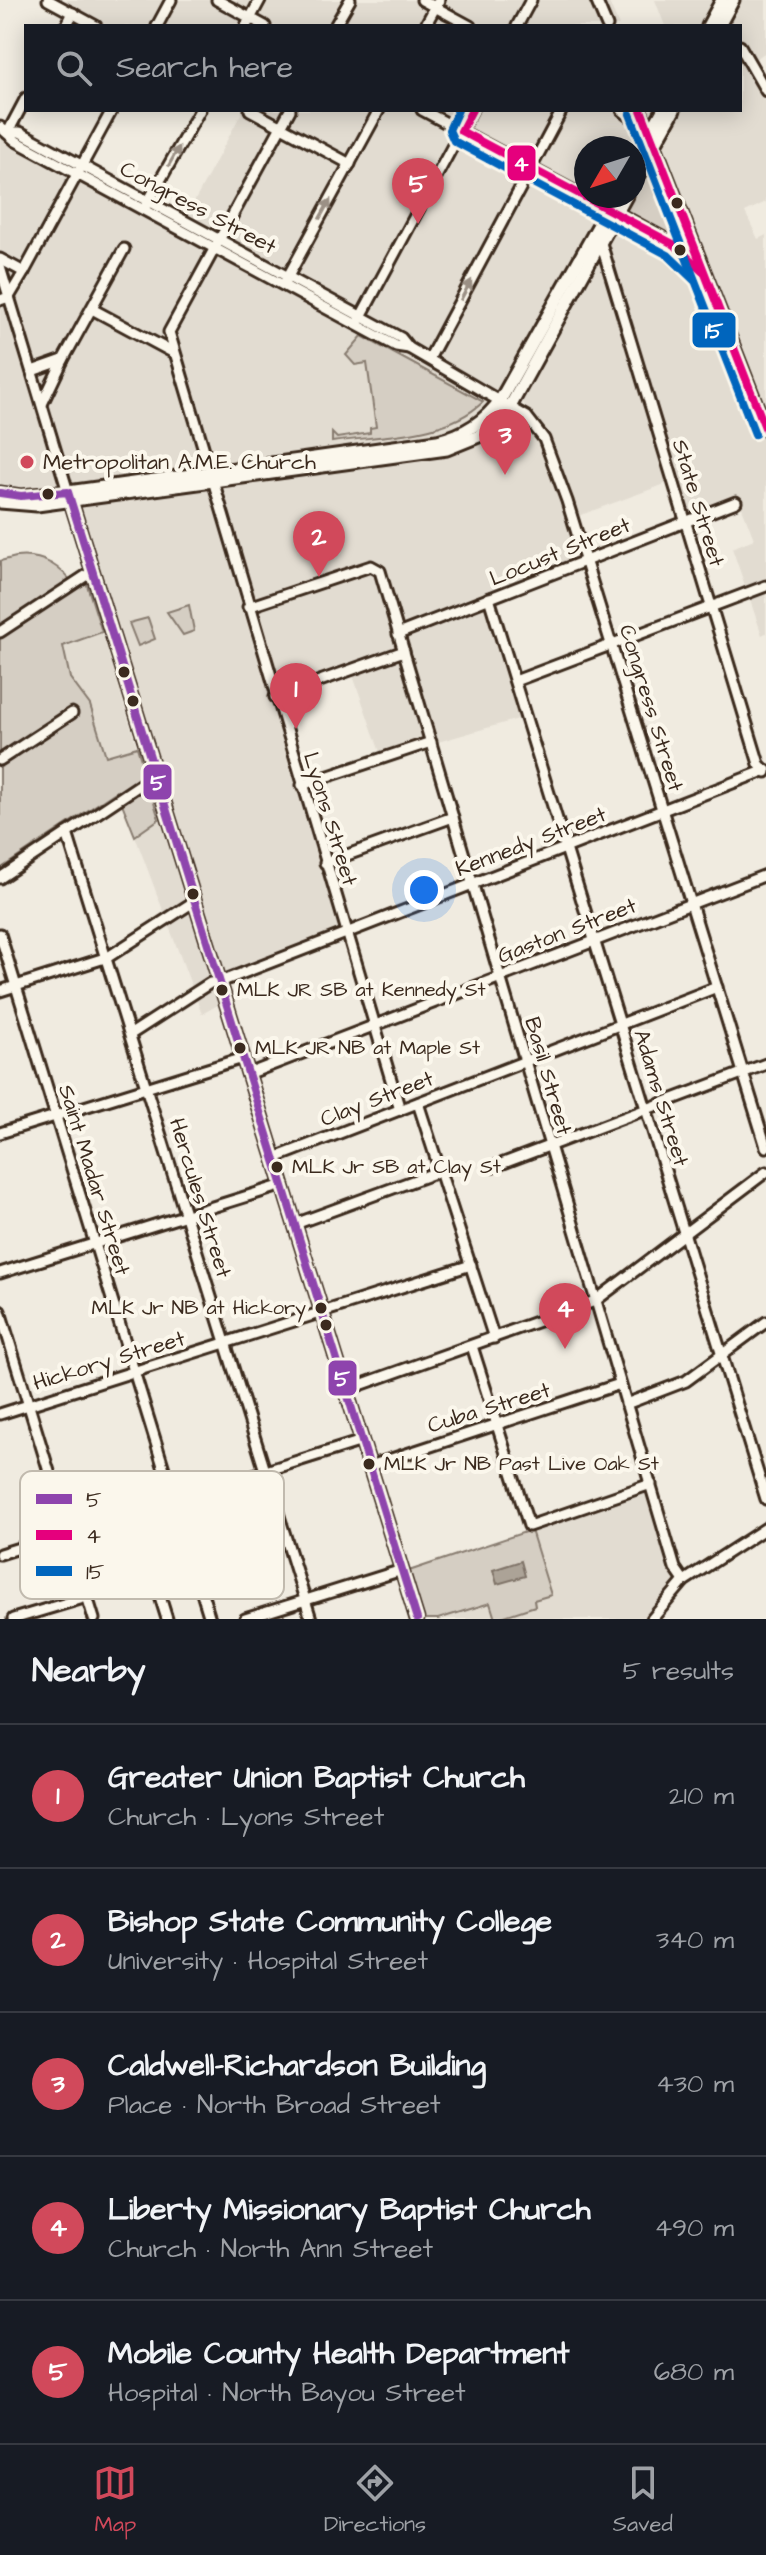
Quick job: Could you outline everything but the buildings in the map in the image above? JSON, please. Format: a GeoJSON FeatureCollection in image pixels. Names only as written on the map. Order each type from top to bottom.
{"type":"FeatureCollection","features":[{"type":"Feature","properties":{"kind":"main road"},"geometry":{"type":"LineString","coordinates":[[709,24],[722,0]]}},
{"type":"Feature","properties":{"kind":"main road"},"geometry":{"type":"LineString","coordinates":[[723,24],[733,0]]}},
{"type":"Feature","properties":{"kind":"main road"},"geometry":{"type":"LineString","coordinates":[[646,155],[662,112]]}},
{"type":"Feature","properties":{"kind":"main road"},"geometry":{"type":"LineString","coordinates":[[646,147],[673,112]]}},
{"type":"Feature","properties":{"kind":"main road"},"geometry":{"type":"LineString","coordinates":[[653,139],[766,430]]}},
{"type":"Feature","properties":{"kind":"main road"},"geometry":{"type":"LineString","coordinates":[[0,502],[37,505],[70,496],[452,438],[506,402],[601,243],[613,208]]}},
{"type":"Feature","properties":{"kind":"main road"},"geometry":{"type":"LineString","coordinates":[[506,402],[615,208]]}},
{"type":"Feature","properties":{"kind":"main road"},"geometry":{"type":"LineString","coordinates":[[612,211],[680,248],[707,278]]}},
{"type":"Feature","properties":{"kind":"main road"},"geometry":{"type":"LineString","coordinates":[[0,493],[70,496]]}},
{"type":"Feature","properties":{"kind":"main road"},"geometry":{"type":"LineString","coordinates":[[70,496],[417,1619]]}},
{"type":"Feature","properties":{"kind":"street"},"geometry":{"type":"LineString","coordinates":[[48,0],[92,24]]}},
{"type":"Feature","properties":{"kind":"street"},"geometry":{"type":"LineString","coordinates":[[158,24],[171,0]]}},
{"type":"Feature","properties":{"kind":"street"},"geometry":{"type":"LineString","coordinates":[[217,0],[248,22],[260,0]]}},
{"type":"Feature","properties":{"kind":"street"},"geometry":{"type":"LineString","coordinates":[[336,24],[350,0]]}},
{"type":"Feature","properties":{"kind":"street"},"geometry":{"type":"LineString","coordinates":[[422,0],[437,4],[467,24]]}},
{"type":"Feature","properties":{"kind":"street"},"geometry":{"type":"LineString","coordinates":[[518,24],[531,0]]}},
{"type":"Feature","properties":{"kind":"street"},"geometry":{"type":"LineString","coordinates":[[596,0],[606,24]]}},
{"type":"Feature","properties":{"kind":"street"},"geometry":{"type":"LineString","coordinates":[[426,24],[437,4]]}},
{"type":"Feature","properties":{"kind":"street"},"geometry":{"type":"LineString","coordinates":[[67,24],[73,13]]}},
{"type":"Feature","properties":{"kind":"street"},"geometry":{"type":"LineString","coordinates":[[742,49],[766,91]]}},
{"type":"Feature","properties":{"kind":"street"},"geometry":{"type":"LineString","coordinates":[[4,130],[24,101]]}},
{"type":"Feature","properties":{"kind":"street"},"geometry":{"type":"LineString","coordinates":[[5,298],[24,272],[111,112]]}},
{"type":"Feature","properties":{"kind":"street"},"geometry":{"type":"LineString","coordinates":[[146,206],[199,112]]}},
{"type":"Feature","properties":{"kind":"street"},"geometry":{"type":"LineString","coordinates":[[254,112],[350,164]]}},
{"type":"Feature","properties":{"kind":"street"},"geometry":{"type":"LineString","coordinates":[[174,353],[169,332],[289,112]]}},
{"type":"Feature","properties":{"kind":"street"},"geometry":{"type":"LineString","coordinates":[[285,281],[378,112]]}},
{"type":"Feature","properties":{"kind":"street"},"geometry":{"type":"LineString","coordinates":[[426,112],[612,211]]}},
{"type":"Feature","properties":{"kind":"street"},"geometry":{"type":"LineString","coordinates":[[359,321],[471,112]]}},
{"type":"Feature","properties":{"kind":"street"},"geometry":{"type":"LineString","coordinates":[[429,359],[561,112]]}},
{"type":"Feature","properties":{"kind":"street"},"geometry":{"type":"LineString","coordinates":[[624,112],[653,139]]}},
{"type":"Feature","properties":{"kind":"street"},"geometry":{"type":"LineString","coordinates":[[642,112],[653,139]]}},
{"type":"Feature","properties":{"kind":"street","name":"Congress Street"},"geometry":{"type":"LineString","coordinates":[[4,130],[20,132],[80,170],[359,321],[396,346],[409,348],[506,402],[527,417],[544,439],[613,645],[766,1147]]}},
{"type":"Feature","properties":{"kind":"street","name":"State Street"},"geometry":{"type":"LineString","coordinates":[[601,243],[759,764],[766,771]]}},
{"type":"Feature","properties":{"kind":"street"},"geometry":{"type":"LineString","coordinates":[[42,404],[124,249]]}},
{"type":"Feature","properties":{"kind":"street"},"geometry":{"type":"LineString","coordinates":[[0,259],[24,272]]}},
{"type":"Feature","properties":{"kind":"street"},"geometry":{"type":"LineString","coordinates":[[0,267],[5,298],[32,371],[70,496]]}},
{"type":"Feature","properties":{"kind":"street"},"geometry":{"type":"LineString","coordinates":[[92,309],[174,353]]}},
{"type":"Feature","properties":{"kind":"street","name":"Lyons Street"},"geometry":{"type":"LineString","coordinates":[[174,353],[400,1110]]}},
{"type":"Feature","properties":{"kind":"street"},"geometry":{"type":"LineString","coordinates":[[32,371],[63,360]]}},
{"type":"Feature","properties":{"kind":"street","name":"Locust Street"},"geometry":{"type":"LineString","coordinates":[[398,634],[736,502]]}},
{"type":"Feature","properties":{"kind":"street","name":"Basil Street"},"geometry":{"type":"LineString","coordinates":[[248,607],[371,566],[380,571],[675,1568],[684,1581]]}},
{"type":"Feature","properties":{"kind":"street"},"geometry":{"type":"LineString","coordinates":[[0,632],[93,571]]}},
{"type":"Feature","properties":{"kind":"street"},"geometry":{"type":"LineString","coordinates":[[489,598],[515,681],[766,586]]}},
{"type":"Feature","properties":{"kind":"street"},"geometry":{"type":"LineString","coordinates":[[275,697],[404,651]]}},
{"type":"Feature","properties":{"kind":"street","name":"Adams Street"},"geometry":{"type":"LineString","coordinates":[[515,681],[766,1499]]}},
{"type":"Feature","properties":{"kind":"street"},"geometry":{"type":"LineString","coordinates":[[0,760],[72,713]]}},
{"type":"Feature","properties":{"kind":"street"},"geometry":{"type":"LineString","coordinates":[[302,785],[431,742]]}},
{"type":"Feature","properties":{"kind":"street","name":"Kennedy Street"},"geometry":{"type":"LineString","coordinates":[[131,1034],[210,983],[220,982],[766,771]]}},
{"type":"Feature","properties":{"kind":"street"},"geometry":{"type":"LineString","coordinates":[[0,878],[156,774]]}},
{"type":"Feature","properties":{"kind":"street"},"geometry":{"type":"LineString","coordinates":[[325,863],[453,817]]}},
{"type":"Feature","properties":{"kind":"street","name":"Hercules Street"},"geometry":{"type":"LineString","coordinates":[[67,833],[266,1471]]}},
{"type":"Feature","properties":{"kind":"street","name":"Gaston Street"},"geometry":{"type":"LineString","coordinates":[[248,1074],[766,875]]}},
{"type":"Feature","properties":{"kind":"street"},"geometry":{"type":"LineString","coordinates":[[0,991],[108,957],[195,901]]}},
{"type":"Feature","properties":{"kind":"street","name":"Saint Madar Street"},"geometry":{"type":"LineString","coordinates":[[0,934],[165,1471]]}},
{"type":"Feature","properties":{"kind":"street","name":"Clay Street"},"geometry":{"type":"LineString","coordinates":[[275,1158],[717,987]]}},
{"type":"Feature","properties":{"kind":"street"},"geometry":{"type":"LineString","coordinates":[[0,1133],[243,1058]]}},
{"type":"Feature","properties":{"kind":"street"},"geometry":{"type":"LineString","coordinates":[[493,1167],[766,1064]]}},
{"type":"Feature","properties":{"kind":"street"},"geometry":{"type":"LineString","coordinates":[[418,1103],[494,1338]]}},
{"type":"Feature","properties":{"kind":"street"},"geometry":{"type":"LineString","coordinates":[[295,1224],[440,1171]]}},
{"type":"Feature","properties":{"kind":"street"},"geometry":{"type":"LineString","coordinates":[[346,1390],[595,1301],[766,1172]]}},
{"type":"Feature","properties":{"kind":"street"},"geometry":{"type":"LineString","coordinates":[[0,1273],[283,1185]]}},
{"type":"Feature","properties":{"kind":"street","name":"Hickory Street"},"geometry":{"type":"LineString","coordinates":[[0,1414],[322,1315],[471,1265]]}},
{"type":"Feature","properties":{"kind":"street"},"geometry":{"type":"LineString","coordinates":[[0,1311],[49,1471]]}},
{"type":"Feature","properties":{"kind":"street"},"geometry":{"type":"LineString","coordinates":[[626,1404],[669,1389],[766,1322]]}},
{"type":"Feature","properties":{"kind":"street"},"geometry":{"type":"LineString","coordinates":[[472,1346],[529,1526],[651,1484]]}},
{"type":"Feature","properties":{"kind":"street","name":"Cuba Street"},"geometry":{"type":"LineString","coordinates":[[370,1466],[620,1384]]}},
{"type":"Feature","properties":{"kind":"street"},"geometry":{"type":"LineString","coordinates":[[269,1471],[362,1441]]}},
{"type":"Feature","properties":{"kind":"street"},"geometry":{"type":"LineString","coordinates":[[652,1619],[684,1581],[766,1528]]}},
{"type":"Feature","properties":{"kind":"street","name":"Hercules Street"},"geometry":{"type":"LineString","coordinates":[[284,1532],[311,1619]]}},
{"type":"Feature","properties":{"kind":"street"},"geometry":{"type":"LineString","coordinates":[[0,1554],[20,1548]]}},
{"type":"Feature","properties":{"kind":"street"},"geometry":{"type":"LineString","coordinates":[[245,1619],[263,1616],[402,1570]]}},
{"type":"Feature","properties":{"kind":"street"},"geometry":{"type":"LineString","coordinates":[[13,1619],[80,1599]]}},
{"type":"Feature","properties":{"kind":"street"},"geometry":{"type":"LineString","coordinates":[[88,1599],[94,1619]]}},
{"type":"Feature","properties":{"kind":"street"},"geometry":{"type":"LineString","coordinates":[[161,1599],[167,1619]]}},
{"type":"Feature","properties":{"kind":"street","name":"Saint Madar Street"},"geometry":{"type":"LineString","coordinates":[[204,1599],[210,1619]]}},
{"type":"Feature","properties":{"kind":"shaded area"},"geometry":{"type":"Polygon","coordinates":[[[43,0],[608,0],[618,24],[87,24],[43,0]]]}},
{"type":"Feature","properties":{"kind":"shaded area"},"geometry":{"type":"Polygon","coordinates":[[[655,0],[766,0],[766,52],[746,65],[766,99],[766,202],[745,212],[758,239],[766,235],[766,633],[762,635],[732,548],[754,539],[738,497],[686,516],[676,480],[578,516],[553,441],[520,399],[514,406],[536,427],[586,561],[489,599],[525,717],[382,758],[351,670],[275,697],[242,587],[237,589],[339,929],[225,974],[119,627],[111,628],[73,507],[0,509],[0,122],[182,225],[242,112],[742,112],[742,24],[664,24],[655,0]]]}},
{"type":"Feature","properties":{"kind":"shaded area"},"geometry":{"type":"Polygon","coordinates":[[[649,164],[677,231],[684,238],[680,242],[624,212],[626,208],[646,208],[646,170],[649,164]]]}},
{"type":"Feature","properties":{"kind":"shaded area"},"geometry":{"type":"Polygon","coordinates":[[[362,336],[483,402],[468,414],[431,429],[332,442],[332,433],[337,438],[370,433],[370,428],[376,427],[367,363],[355,365],[346,355],[362,336]]]}},
{"type":"Feature","properties":{"kind":"shaded area"},"geometry":{"type":"Polygon","coordinates":[[[16,557],[35,558],[51,564],[77,588],[86,582],[102,632],[63,646],[70,678],[90,705],[106,756],[137,747],[159,819],[135,836],[117,791],[0,869],[0,561],[16,557]]]}},
{"type":"Feature","properties":{"kind":"shaded area"},"geometry":{"type":"Polygon","coordinates":[[[189,605],[194,631],[183,635],[167,612],[189,605]]]}},
{"type":"Feature","properties":{"kind":"shaded area"},"geometry":{"type":"Polygon","coordinates":[[[148,618],[155,639],[138,646],[129,623],[148,618]]]}},
{"type":"Feature","properties":{"kind":"shaded area"},"geometry":{"type":"Polygon","coordinates":[[[102,632],[137,747],[106,756],[90,705],[70,678],[62,646],[102,632]]]}},
{"type":"Feature","properties":{"kind":"shaded area"},"geometry":{"type":"Polygon","coordinates":[[[165,815],[223,1002],[202,1014],[135,836],[165,815]]]}},
{"type":"Feature","properties":{"kind":"shaded area"},"geometry":{"type":"Polygon","coordinates":[[[651,1484],[684,1581],[652,1619],[438,1619],[491,1603],[534,1600],[551,1595],[529,1526],[651,1484]]]}},
{"type":"Feature","properties":{"kind":"shaded area"},"geometry":{"type":"Polygon","coordinates":[[[531,1530],[551,1595],[534,1600],[535,1606],[495,1619],[490,1603],[438,1619],[417,1619],[403,1573],[531,1530]]]}},
{"type":"Feature","properties":{"kind":"shaded area"},"geometry":{"type":"Polygon","coordinates":[[[521,1561],[525,1576],[497,1584],[493,1570],[521,1561]]]}},
{"type":"Feature","properties":{"kind":"transit line","name":"15"},"geometry":{"type":"LineString","coordinates":[[457,112],[449,130],[454,141],[668,255],[694,280]]}},
{"type":"Feature","properties":{"kind":"transit line","name":"4"},"geometry":{"type":"LineString","coordinates":[[471,112],[461,131],[675,245],[702,271]]}},
{"type":"Feature","properties":{"kind":"transit line","name":"4"},"geometry":{"type":"LineString","coordinates":[[642,112],[766,430]]}},
{"type":"Feature","properties":{"kind":"transit line","name":"15"},"geometry":{"type":"LineString","coordinates":[[630,114],[755,434]]}},
{"type":"Feature","properties":{"kind":"transit line","name":"5"},"geometry":{"type":"LineString","coordinates":[[0,493],[21,496],[68,492],[417,1619]]}},
{"type":"Feature","properties":{"kind":"place","name":"Mobile County Health Department"},"geometry":{"type":"Point","coordinates":[418,224]}},
{"type":"Feature","properties":{"kind":"place","name":"Metropolitan A.M.E. Church"},"geometry":{"type":"Point","coordinates":[27,462]}},
{"type":"Feature","properties":{"kind":"place","name":"Caldwell-Richardson Building"},"geometry":{"type":"Point","coordinates":[505,475]}},
{"type":"Feature","properties":{"kind":"place","name":"Bishop State Community College"},"geometry":{"type":"Point","coordinates":[319,577]}},
{"type":"Feature","properties":{"kind":"place","name":"Greater Union Baptist Church"},"geometry":{"type":"Point","coordinates":[296,729]}},
{"type":"Feature","properties":{"kind":"place","name":"MLK JR SB at Kennedy St"},"geometry":{"type":"Point","coordinates":[222,990]}},
{"type":"Feature","properties":{"kind":"place","name":"MLK JR NB at Maple St"},"geometry":{"type":"Point","coordinates":[240,1048]}},
{"type":"Feature","properties":{"kind":"place","name":"MLK Jr SB at Clay St"},"geometry":{"type":"Point","coordinates":[277,1167]}},
{"type":"Feature","properties":{"kind":"place","name":"MLK Jr NB at Hickory"},"geometry":{"type":"Point","coordinates":[321,1308]}},
{"type":"Feature","properties":{"kind":"place","name":"Liberty Missionary Baptist Church"},"geometry":{"type":"Point","coordinates":[565,1349]}},
{"type":"Feature","properties":{"kind":"place","name":"MLK Jr NB Past Live Oak St"},"geometry":{"type":"Point","coordinates":[369,1464]}}]}
